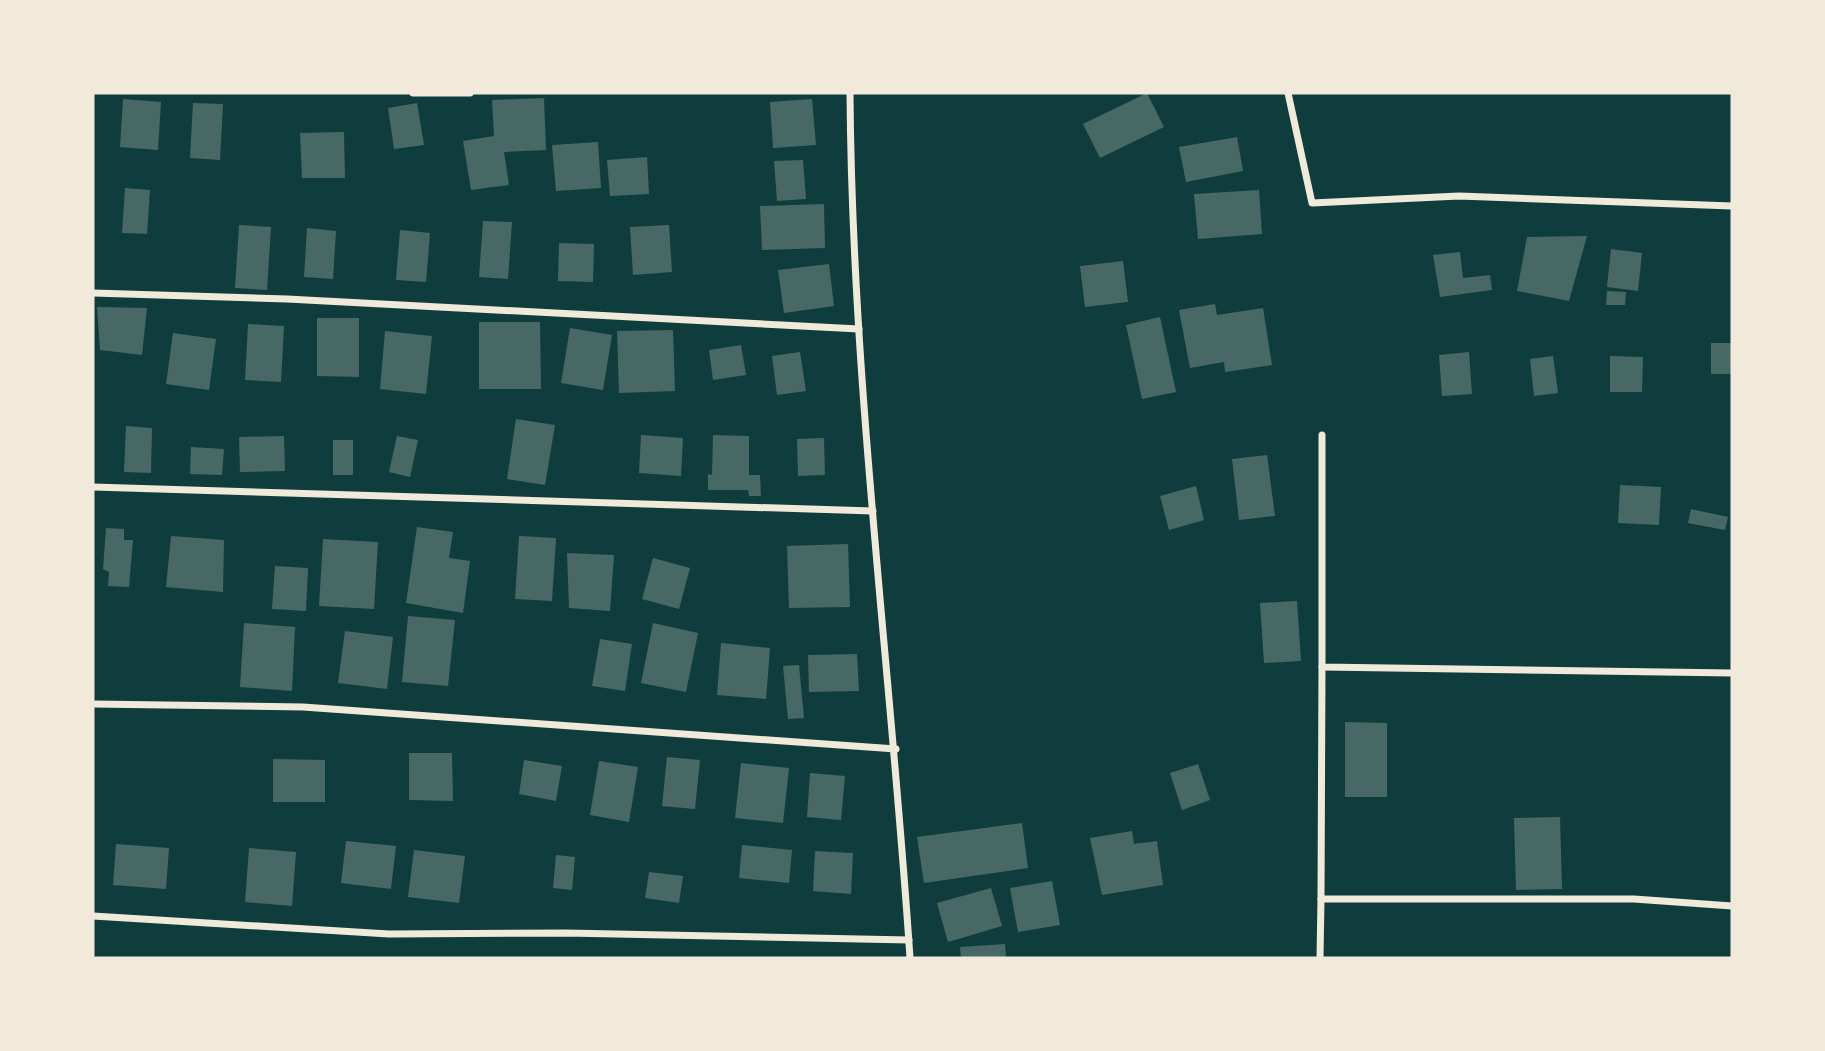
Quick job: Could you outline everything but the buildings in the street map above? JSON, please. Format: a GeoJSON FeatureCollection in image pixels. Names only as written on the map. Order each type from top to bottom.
{"type":"FeatureCollection","features":[{"type":"Feature","properties":{"kind":"street"},"geometry":{"type":"LineString","coordinates":[[413,93],[470,93]]}},
{"type":"Feature","properties":{"kind":"street"},"geometry":{"type":"LineString","coordinates":[[850,93],[859,330],[896,748],[910,958]]}},
{"type":"Feature","properties":{"kind":"street"},"geometry":{"type":"LineString","coordinates":[[1287,93],[1312,203],[1459,196],[1732,206]]}},
{"type":"Feature","properties":{"kind":"street"},"geometry":{"type":"LineString","coordinates":[[93,293],[287,299],[859,330]]}},
{"type":"Feature","properties":{"kind":"street"},"geometry":{"type":"LineString","coordinates":[[1320,958],[1322,435]]}},
{"type":"Feature","properties":{"kind":"street"},"geometry":{"type":"LineString","coordinates":[[93,487],[873,511]]}},
{"type":"Feature","properties":{"kind":"street"},"geometry":{"type":"LineString","coordinates":[[1322,667],[1732,673]]}},
{"type":"Feature","properties":{"kind":"street"},"geometry":{"type":"LineString","coordinates":[[93,704],[303,707],[896,748]]}},
{"type":"Feature","properties":{"kind":"street"},"geometry":{"type":"LineString","coordinates":[[1321,900],[1634,900],[1732,905]]}},
{"type":"Feature","properties":{"kind":"street"},"geometry":{"type":"LineString","coordinates":[[93,916],[389,934],[566,933],[909,940]]}}]}
